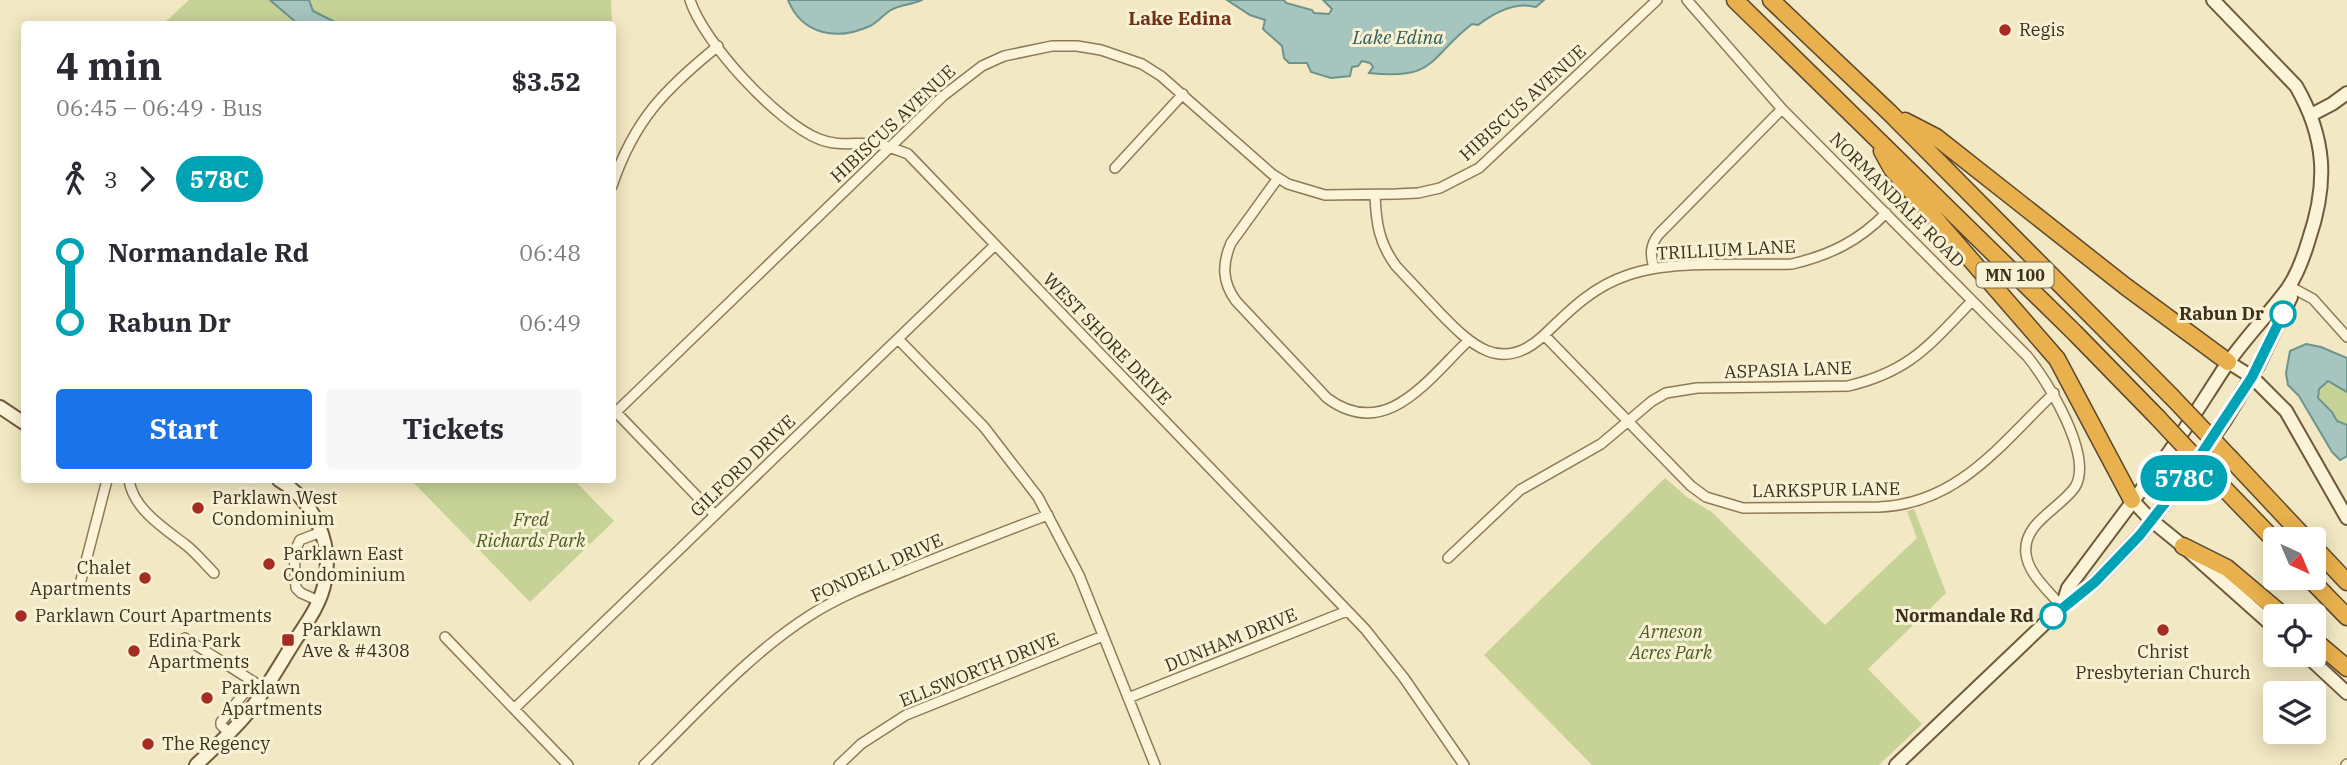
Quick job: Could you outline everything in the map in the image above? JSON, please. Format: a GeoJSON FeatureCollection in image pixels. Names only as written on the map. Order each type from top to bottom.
{"type":"FeatureCollection","features":[{"type":"Feature","properties":{"kind":"highway","name":"MN 100"},"geometry":{"type":"LineString","coordinates":[[1735,0],[2075,332],[2263,529]]}},
{"type":"Feature","properties":{"kind":"highway","name":"MN 100"},"geometry":{"type":"LineString","coordinates":[[1771,0],[1890,114],[2171,396],[2295,527]]}},
{"type":"Feature","properties":{"kind":"highway"},"geometry":{"type":"LineString","coordinates":[[1890,114],[1936,137],[2125,286],[2228,362]]}},
{"type":"Feature","properties":{"kind":"highway"},"geometry":{"type":"LineString","coordinates":[[1873,134],[1892,169],[2057,359],[2132,500]]}},
{"type":"Feature","properties":{"kind":"highway"},"geometry":{"type":"LineString","coordinates":[[2183,545],[2227,568],[2270,604]]}},
{"type":"Feature","properties":{"kind":"highway"},"geometry":{"type":"LineString","coordinates":[[2326,560],[2347,582]]}},
{"type":"Feature","properties":{"kind":"highway"},"geometry":{"type":"LineString","coordinates":[[2321,590],[2347,617]]}},
{"type":"Feature","properties":{"kind":"highway"},"geometry":{"type":"LineString","coordinates":[[2326,650],[2347,668]]}},
{"type":"Feature","properties":{"kind":"street","name":"WEST SHORE DRIVE"},"geometry":{"type":"LineString","coordinates":[[690,0],[702,26],[757,93],[779,114],[811,135],[831,143],[878,145],[908,154],[1347,611],[1385,653],[1464,765]]}},
{"type":"Feature","properties":{"kind":"street","name":"HIBISCUS AVENUE"},"geometry":{"type":"LineString","coordinates":[[616,408],[961,79],[982,66],[1028,50],[1052,46],[1077,46],[1122,56],[1161,76],[1278,178],[1306,191],[1325,195],[1418,193],[1440,188],[1479,168],[1657,0]]}},
{"type":"Feature","properties":{"kind":"street","name":"NORMANDALE ROAD"},"geometry":{"type":"LineString","coordinates":[[1687,0],[1782,109],[2026,356],[2054,393],[2079,453],[2080,475],[2076,486],[2035,526],[2026,544],[2026,554],[2033,572],[2062,607]]}},
{"type":"Feature","properties":{"kind":"street"},"geometry":{"type":"LineString","coordinates":[[2062,607],[2068,589],[2155,472],[2228,362],[2289,286],[2301,264],[2314,226],[2322,190],[2322,163],[2311,115],[2296,86],[2213,0]]}},
{"type":"Feature","properties":{"kind":"street"},"geometry":{"type":"LineString","coordinates":[[616,176],[630,141],[645,117],[670,87],[718,46]]}},
{"type":"Feature","properties":{"kind":"street"},"geometry":{"type":"LineString","coordinates":[[2311,115],[2347,93]]}},
{"type":"Feature","properties":{"kind":"street"},"geometry":{"type":"LineString","coordinates":[[1115,168],[1183,94]]}},
{"type":"Feature","properties":{"kind":"street"},"geometry":{"type":"LineString","coordinates":[[1654,268],[1651,250],[1659,234],[1782,109]]}},
{"type":"Feature","properties":{"kind":"street"},"geometry":{"type":"LineString","coordinates":[[1278,178],[1231,243],[1226,255],[1224,279],[1236,301],[1327,398],[1339,407],[1367,414],[1396,407],[1408,399],[1468,341]]}},
{"type":"Feature","properties":{"kind":"street","name":"TRILLIUM LANE"},"geometry":{"type":"LineString","coordinates":[[1375,195],[1376,219],[1385,252],[1396,266],[1468,341],[1482,349],[1509,353],[1533,344],[1568,310],[1597,289],[1629,274],[1654,268],[1792,264],[1813,259],[1853,242],[1886,213]]}},
{"type":"Feature","properties":{"kind":"street","name":"GILFORD DRIVE"},"geometry":{"type":"LineString","coordinates":[[514,709],[995,245]]}},
{"type":"Feature","properties":{"kind":"street"},"geometry":{"type":"LineString","coordinates":[[2289,286],[2313,299],[2347,337]]}},
{"type":"Feature","properties":{"kind":"street"},"geometry":{"type":"LineString","coordinates":[[1896,765],[2062,607],[2095,582],[2140,535],[2197,461],[2252,377],[2291,297],[2289,286]]}},
{"type":"Feature","properties":{"kind":"street","name":"ASPASIA LANE"},"geometry":{"type":"LineString","coordinates":[[1448,558],[1520,490],[1601,444],[1651,401],[1681,389],[1848,386],[1872,381],[1894,372],[1914,359],[1972,301]]}},
{"type":"Feature","properties":{"kind":"street","name":"LARKSPUR LANE"},"geometry":{"type":"LineString","coordinates":[[1544,335],[1690,486],[1724,503],[1762,509],[1899,506],[1920,502],[1957,484],[2054,393]]}},
{"type":"Feature","properties":{"kind":"street"},"geometry":{"type":"LineString","coordinates":[[898,338],[984,427],[1012,461],[1048,514],[1079,575],[1151,764]]}},
{"type":"Feature","properties":{"kind":"street"},"geometry":{"type":"LineString","coordinates":[[2228,362],[2252,377],[2286,411],[2347,518]]}},
{"type":"Feature","properties":{"kind":"street"},"geometry":{"type":"LineString","coordinates":[[0,407],[21,421]]}},
{"type":"Feature","properties":{"kind":"street"},"geometry":{"type":"LineString","coordinates":[[616,412],[715,515]]}},
{"type":"Feature","properties":{"kind":"street"},"geometry":{"type":"LineString","coordinates":[[79,588],[106,483]]}},
{"type":"Feature","properties":{"kind":"street"},"geometry":{"type":"LineString","coordinates":[[130,483],[134,496],[164,531],[186,545],[214,573]]}},
{"type":"Feature","properties":{"kind":"street"},"geometry":{"type":"LineString","coordinates":[[196,765],[246,715],[259,685],[319,601],[327,562],[321,532],[305,503],[282,483]]}},
{"type":"Feature","properties":{"kind":"street"},"geometry":{"type":"LineString","coordinates":[[2132,500],[2151,520],[2263,617]]}},
{"type":"Feature","properties":{"kind":"street","name":"FONDELL DRIVE"},"geometry":{"type":"LineString","coordinates":[[643,765],[748,664],[808,616],[877,581],[1048,514]]}},
{"type":"Feature","properties":{"kind":"street"},"geometry":{"type":"LineString","coordinates":[[319,601],[296,588],[294,554],[300,540],[321,532]]}},
{"type":"Feature","properties":{"kind":"street","name":"DUNHAM DRIVE"},"geometry":{"type":"LineString","coordinates":[[1128,698],[1347,611]]}},
{"type":"Feature","properties":{"kind":"street","name":"ELLSWORTH DRIVE"},"geometry":{"type":"LineString","coordinates":[[839,765],[861,744],[906,715],[1103,636]]}},
{"type":"Feature","properties":{"kind":"street"},"geometry":{"type":"LineString","coordinates":[[445,637],[568,765]]}},
{"type":"Feature","properties":{"kind":"street"},"geometry":{"type":"LineString","coordinates":[[185,638],[259,685]]}},
{"type":"Feature","properties":{"kind":"street"},"geometry":{"type":"LineString","coordinates":[[2319,667],[2347,692]]}},
{"type":"Feature","properties":{"kind":"green space"},"geometry":{"type":"Polygon","coordinates":[[[189,0],[611,0],[612,21],[166,21],[189,0]]]}},
{"type":"Feature","properties":{"kind":"green space"},"geometry":{"type":"Polygon","coordinates":[[[2328,381],[2347,392],[2347,425],[2337,421],[2318,399],[2319,389],[2328,381]]]}},
{"type":"Feature","properties":{"kind":"green space","name":"Arneson Acres Park"},"geometry":{"type":"Polygon","coordinates":[[[1665,478],[1687,497],[1713,513],[1825,625],[1917,538],[1907,511],[1914,509],[1946,593],[1868,669],[1922,724],[1879,765],[1592,765],[1484,655],[1665,478]]]}},
{"type":"Feature","properties":{"kind":"green space","name":"Fred Richards Park"},"geometry":{"type":"Polygon","coordinates":[[[414,483],[577,483],[614,521],[530,602],[414,483]]]}},
{"type":"Feature","properties":{"kind":"water"},"geometry":{"type":"Polygon","coordinates":[[[270,0],[309,0],[313,11],[333,21],[294,21],[270,0]]]}},
{"type":"Feature","properties":{"kind":"water"},"geometry":{"type":"Polygon","coordinates":[[[788,0],[922,0],[895,8],[876,23],[858,31],[833,34],[811,28],[794,12],[788,0]]]}},
{"type":"Feature","properties":{"kind":"water","name":"Lake Edina"},"geometry":{"type":"Polygon","coordinates":[[[1227,0],[1284,0],[1314,13],[1329,14],[1332,9],[1323,0],[1544,0],[1536,7],[1520,5],[1498,12],[1478,25],[1472,24],[1438,57],[1420,70],[1391,74],[1369,73],[1373,67],[1362,61],[1358,66],[1352,67],[1350,76],[1331,78],[1311,72],[1307,63],[1289,63],[1284,58],[1282,46],[1263,29],[1265,20],[1250,15],[1227,0]]]}},
{"type":"Feature","properties":{"kind":"water"},"geometry":{"type":"Polygon","coordinates":[[[2306,344],[2347,358],[2347,392],[2328,381],[2319,389],[2318,398],[2337,421],[2347,425],[2347,456],[2340,460],[2332,452],[2299,396],[2288,385],[2286,373],[2290,351],[2306,344]]]}},
{"type":"Feature","properties":{"kind":"bus line","name":"578C"},"geometry":{"type":"LineString","coordinates":[[2053,616],[2095,582],[2140,535],[2190,471],[2252,377],[2283,314]]}},
{"type":"Feature","properties":{"kind":"place","name":"Regis"},"geometry":{"type":"Point","coordinates":[2005,30]}},
{"type":"Feature","properties":{"kind":"place","name":"Rabun Dr"},"geometry":{"type":"Point","coordinates":[2283,314]}},
{"type":"Feature","properties":{"kind":"place","name":"Parklawn West Condominium"},"geometry":{"type":"Point","coordinates":[198,508]}},
{"type":"Feature","properties":{"kind":"place","name":"Parklawn East Condominium"},"geometry":{"type":"Point","coordinates":[269,564]}},
{"type":"Feature","properties":{"kind":"place","name":"Chalet Apartments"},"geometry":{"type":"Point","coordinates":[145,578]}},
{"type":"Feature","properties":{"kind":"place","name":"Parklawn Court Apartments"},"geometry":{"type":"Point","coordinates":[21,616]}},
{"type":"Feature","properties":{"kind":"place","name":"Normandale Rd"},"geometry":{"type":"Point","coordinates":[2053,616]}},
{"type":"Feature","properties":{"kind":"place","name":"Christ Presbyterian Church"},"geometry":{"type":"Point","coordinates":[2163,630]}},
{"type":"Feature","properties":{"kind":"place","name":"Parklawn Ave & #4308"},"geometry":{"type":"Point","coordinates":[288,640]}},
{"type":"Feature","properties":{"kind":"place","name":"Edina Park Apartments"},"geometry":{"type":"Point","coordinates":[134,651]}},
{"type":"Feature","properties":{"kind":"place","name":"Parklawn Apartments"},"geometry":{"type":"Point","coordinates":[207,698]}},
{"type":"Feature","properties":{"kind":"place","name":"The Regency"},"geometry":{"type":"Point","coordinates":[148,744]}},
{"type":"Feature","properties":{"kind":"district","name":"Lake Edina"},"geometry":{"type":"Point","coordinates":[1180,18]}}]}
